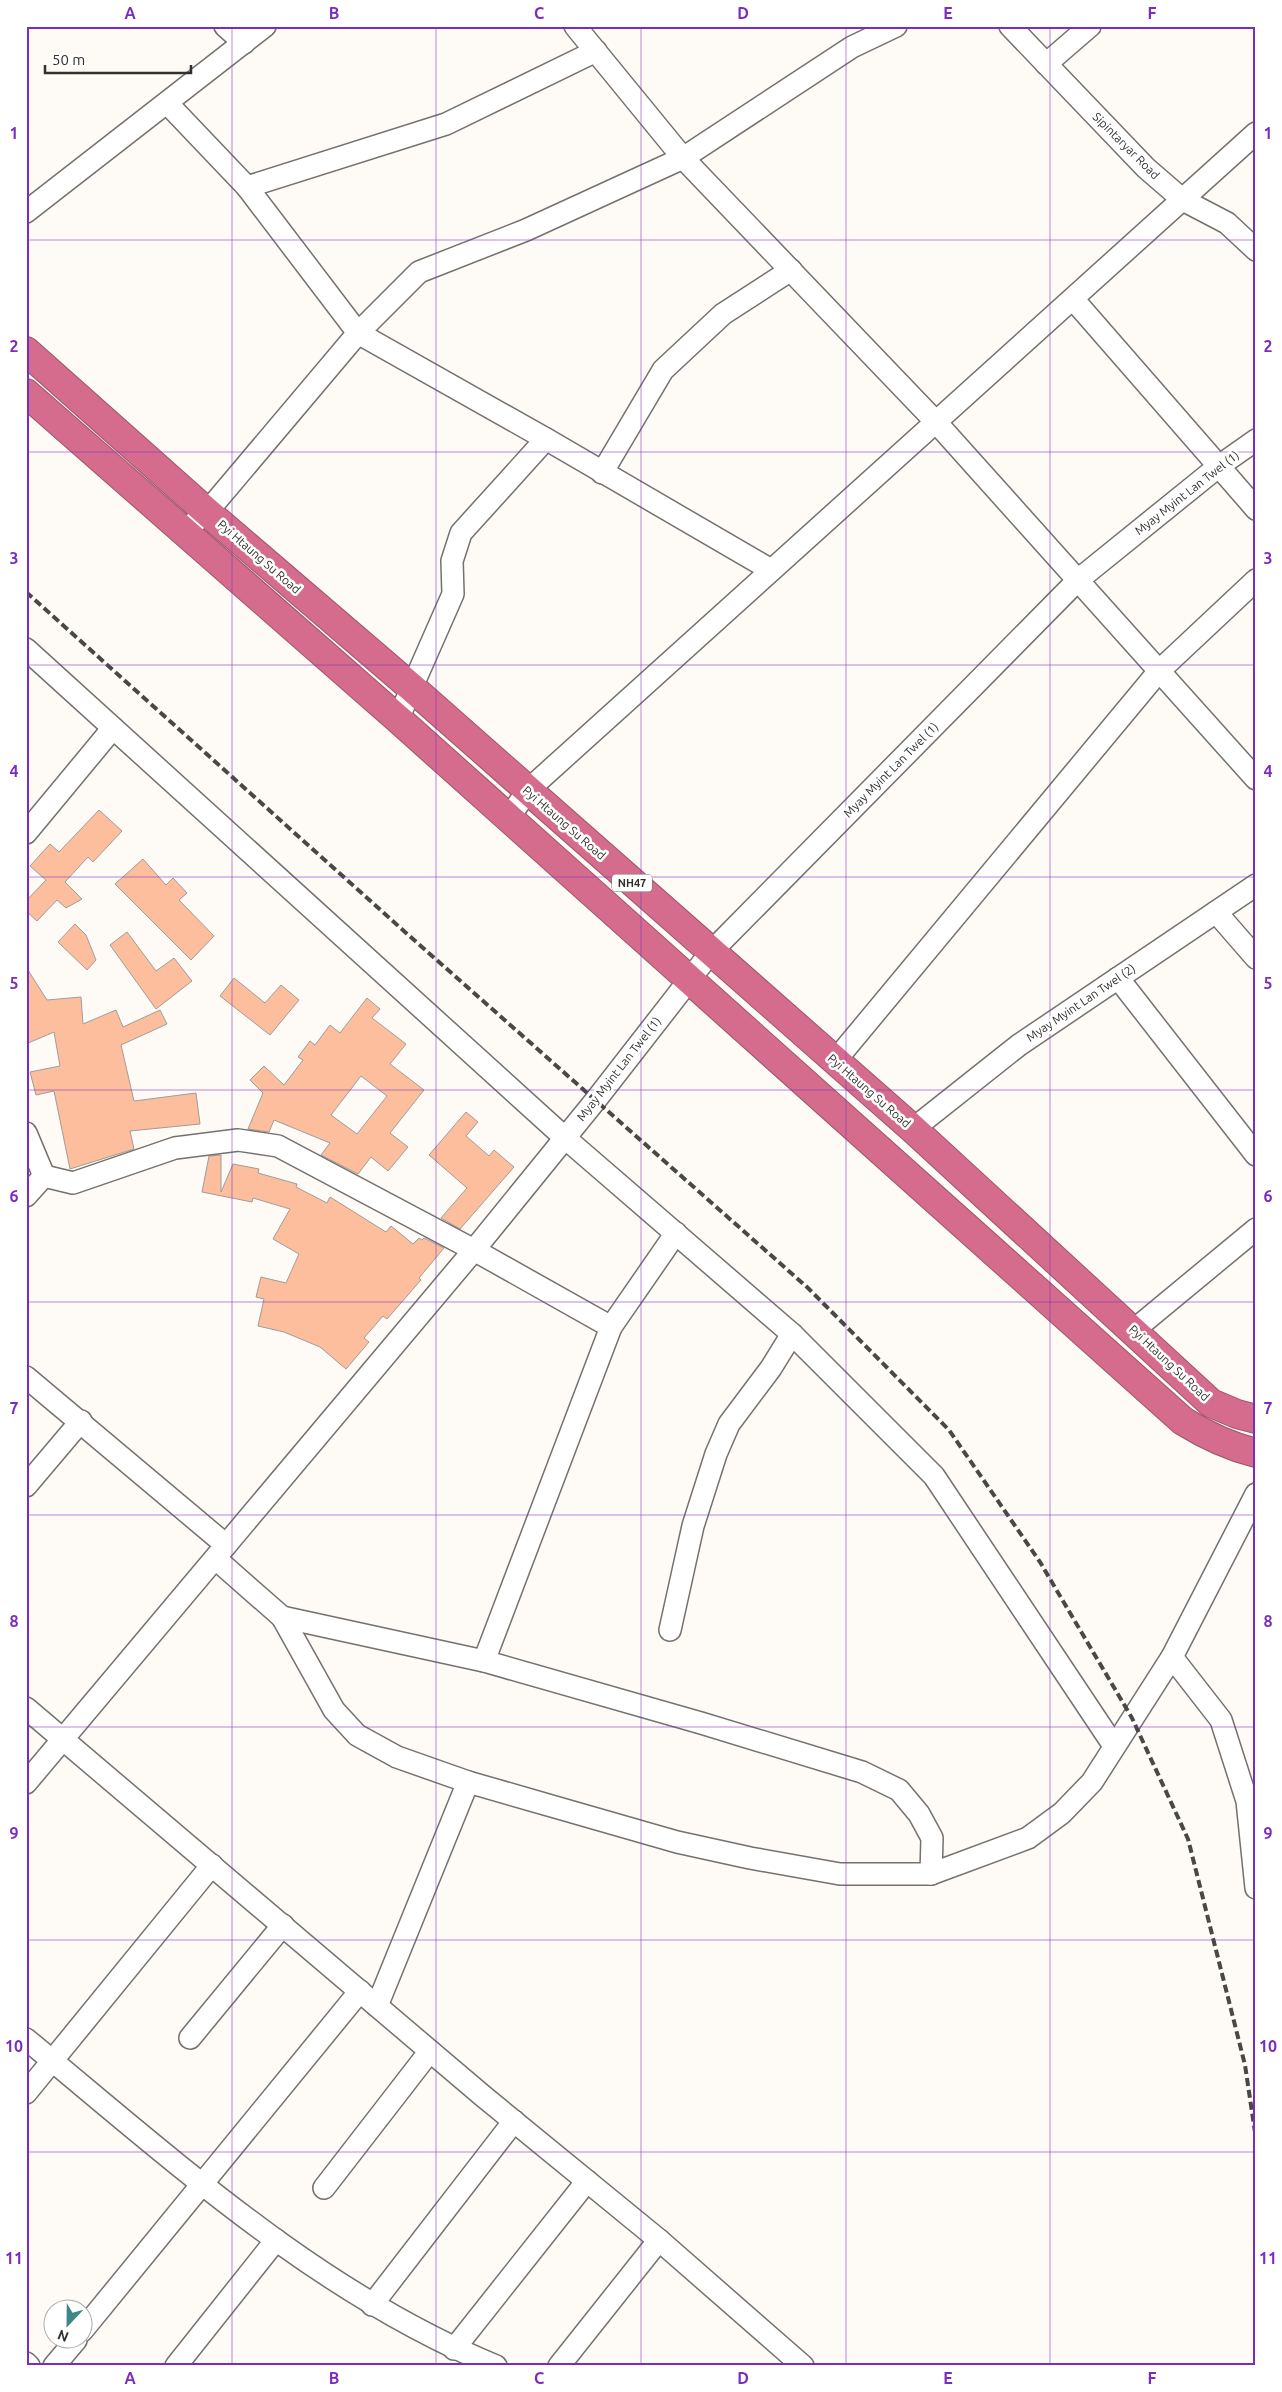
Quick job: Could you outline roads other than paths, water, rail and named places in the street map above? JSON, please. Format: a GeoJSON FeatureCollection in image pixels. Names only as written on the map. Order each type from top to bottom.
{"type":"FeatureCollection","features":[{"type":"Feature","properties":{"kind":"highway","name":"Pyi Htaung Su Road"},"geometry":{"type":"LineString","coordinates":[[26,351],[207,512],[410,687],[913,1129],[1134,1330],[1211,1403],[1246,1416]]}},
{"type":"Feature","properties":{"kind":"highway"},"geometry":{"type":"LineString","coordinates":[[51,415],[72,392]]}},
{"type":"Feature","properties":{"kind":"highway","name":"NH47"},"geometry":{"type":"LineString","coordinates":[[26,393],[183,532],[290,623],[1066,1314],[1183,1421],[1209,1438],[1246,1450]]}},
{"type":"Feature","properties":{"kind":"highway"},"geometry":{"type":"LineString","coordinates":[[290,623],[308,599]]}},
{"type":"Feature","properties":{"kind":"highway"},"geometry":{"type":"LineString","coordinates":[[932,1195],[958,1171]]}},
{"type":"Feature","properties":{"kind":"highway"},"geometry":{"type":"LineString","coordinates":[[1066,1314],[1092,1292]]}},
{"type":"Feature","properties":{"kind":"street"},"geometry":{"type":"LineString","coordinates":[[225,26],[244,43]]}},
{"type":"Feature","properties":{"kind":"street"},"geometry":{"type":"LineString","coordinates":[[26,212],[265,26]]}},
{"type":"Feature","properties":{"kind":"street"},"geometry":{"type":"LineString","coordinates":[[576,26],[683,158],[935,421],[1256,780]]}},
{"type":"Feature","properties":{"kind":"street"},"geometry":{"type":"LineString","coordinates":[[183,532],[207,512],[358,333],[419,272],[526,230],[683,158],[852,47],[896,26]]}},
{"type":"Feature","properties":{"kind":"street","name":"Sipintaryar Road"},"geometry":{"type":"LineString","coordinates":[[1010,26],[1146,168],[1183,200],[1227,223],[1256,250]]}},
{"type":"Feature","properties":{"kind":"street"},"geometry":{"type":"LineString","coordinates":[[1046,64],[1090,26]]}},
{"type":"Feature","properties":{"kind":"street"},"geometry":{"type":"LineString","coordinates":[[247,187],[446,124],[596,51]]}},
{"type":"Feature","properties":{"kind":"street"},"geometry":{"type":"LineString","coordinates":[[167,103],[247,187],[358,333],[546,439],[771,570]]}},
{"type":"Feature","properties":{"kind":"street"},"geometry":{"type":"LineString","coordinates":[[509,818],[527,791],[1256,133]]}},
{"type":"Feature","properties":{"kind":"street"},"geometry":{"type":"LineString","coordinates":[[602,473],[663,370],[722,314],[791,270]]}},
{"type":"Feature","properties":{"kind":"street"},"geometry":{"type":"LineString","coordinates":[[1073,299],[1220,466],[1256,510]]}},
{"type":"Feature","properties":{"kind":"street"},"geometry":{"type":"LineString","coordinates":[[398,719],[410,687],[453,594],[452,561],[461,533],[546,439]]}},
{"type":"Feature","properties":{"kind":"street","name":"Myay Myint Lan Twel (1)"},"geometry":{"type":"LineString","coordinates":[[26,1783],[474,1250],[711,952],[1078,580],[1220,466],[1256,440]]}},
{"type":"Feature","properties":{"kind":"street"},"geometry":{"type":"LineString","coordinates":[[835,1061],[1159,671],[1256,580]]}},
{"type":"Feature","properties":{"kind":"street"},"geometry":{"type":"LineString","coordinates":[[26,648],[564,1137],[792,1334],[934,1476],[1114,1746]]}},
{"type":"Feature","properties":{"kind":"street"},"geometry":{"type":"LineString","coordinates":[[26,833],[113,728]]}},
{"type":"Feature","properties":{"kind":"street","name":"Myay Myint Lan Twel (2)"},"geometry":{"type":"LineString","coordinates":[[913,1129],[1019,1044],[1256,885]]}},
{"type":"Feature","properties":{"kind":"street"},"geometry":{"type":"LineString","coordinates":[[1216,912],[1256,958]]}},
{"type":"Feature","properties":{"kind":"street"},"geometry":{"type":"LineString","coordinates":[[1118,978],[1256,1155]]}},
{"type":"Feature","properties":{"kind":"street"},"geometry":{"type":"LineString","coordinates":[[26,1133],[44,1176]]}},
{"type":"Feature","properties":{"kind":"street"},"geometry":{"type":"LineString","coordinates":[[44,1176],[73,1183],[175,1148],[238,1140],[278,1146],[474,1250],[611,1326]]}},
{"type":"Feature","properties":{"kind":"street"},"geometry":{"type":"LineString","coordinates":[[26,1196],[44,1176]]}},
{"type":"Feature","properties":{"kind":"street"},"geometry":{"type":"LineString","coordinates":[[1134,1330],[1256,1229]]}},
{"type":"Feature","properties":{"kind":"street"},"geometry":{"type":"LineString","coordinates":[[484,1661],[611,1326],[676,1233]]}},
{"type":"Feature","properties":{"kind":"street"},"geometry":{"type":"LineString","coordinates":[[670,1630],[693,1526],[716,1454],[729,1424],[771,1368],[792,1334]]}},
{"type":"Feature","properties":{"kind":"street"},"geometry":{"type":"LineString","coordinates":[[26,1377],[81,1422],[221,1552],[282,1617],[334,1710],[357,1735],[397,1757],[468,1782],[677,1842],[750,1858],[840,1874],[931,1874],[1028,1838],[1062,1812],[1092,1782],[1172,1657],[1256,1494]]}},
{"type":"Feature","properties":{"kind":"street"},"geometry":{"type":"LineString","coordinates":[[26,1486],[81,1422]]}},
{"type":"Feature","properties":{"kind":"street"},"geometry":{"type":"LineString","coordinates":[[282,1617],[484,1661],[701,1723],[862,1772],[899,1790],[919,1814],[932,1838],[931,1874]]}},
{"type":"Feature","properties":{"kind":"street"},"geometry":{"type":"LineString","coordinates":[[1172,1657],[1220,1720],[1247,1801],[1256,1888]]}},
{"type":"Feature","properties":{"kind":"street"},"geometry":{"type":"LineString","coordinates":[[26,1708],[430,2051],[658,2240],[803,2366]]}},
{"type":"Feature","properties":{"kind":"street"},"geometry":{"type":"LineString","coordinates":[[377,2006],[468,1782]]}},
{"type":"Feature","properties":{"kind":"street"},"geometry":{"type":"LineString","coordinates":[[26,2093],[212,1865]]}},
{"type":"Feature","properties":{"kind":"street"},"geometry":{"type":"LineString","coordinates":[[190,2038],[282,1925]]}},
{"type":"Feature","properties":{"kind":"street"},"geometry":{"type":"LineString","coordinates":[[92,2319],[360,1991]]}},
{"type":"Feature","properties":{"kind":"street"},"geometry":{"type":"LineString","coordinates":[[26,2039],[203,2185],[276,2240],[372,2305],[454,2349],[496,2366]]}},
{"type":"Feature","properties":{"kind":"street"},"geometry":{"type":"LineString","coordinates":[[324,2188],[430,2051]]}},
{"type":"Feature","properties":{"kind":"street"},"geometry":{"type":"LineString","coordinates":[[372,2305],[514,2121]]}},
{"type":"Feature","properties":{"kind":"street"},"geometry":{"type":"LineString","coordinates":[[454,2349],[587,2181]]}},
{"type":"Feature","properties":{"kind":"street"},"geometry":{"type":"LineString","coordinates":[[176,2366],[276,2240]]}},
{"type":"Feature","properties":{"kind":"street"},"geometry":{"type":"LineString","coordinates":[[559,2366],[658,2240]]}},
{"type":"Feature","properties":{"kind":"street"},"geometry":{"type":"LineString","coordinates":[[54,2366],[68,2350]]}},
{"type":"Feature","properties":{"kind":"street"},"geometry":{"type":"LineString","coordinates":[[26,2363],[29,2366]]}},
{"type":"Feature","properties":{"kind":"railway"},"geometry":{"type":"LineString","coordinates":[[26,592],[405,932],[808,1288],[949,1430],[1040,1562],[1132,1718],[1188,1839],[1245,2065],[1256,2139]]}}]}
